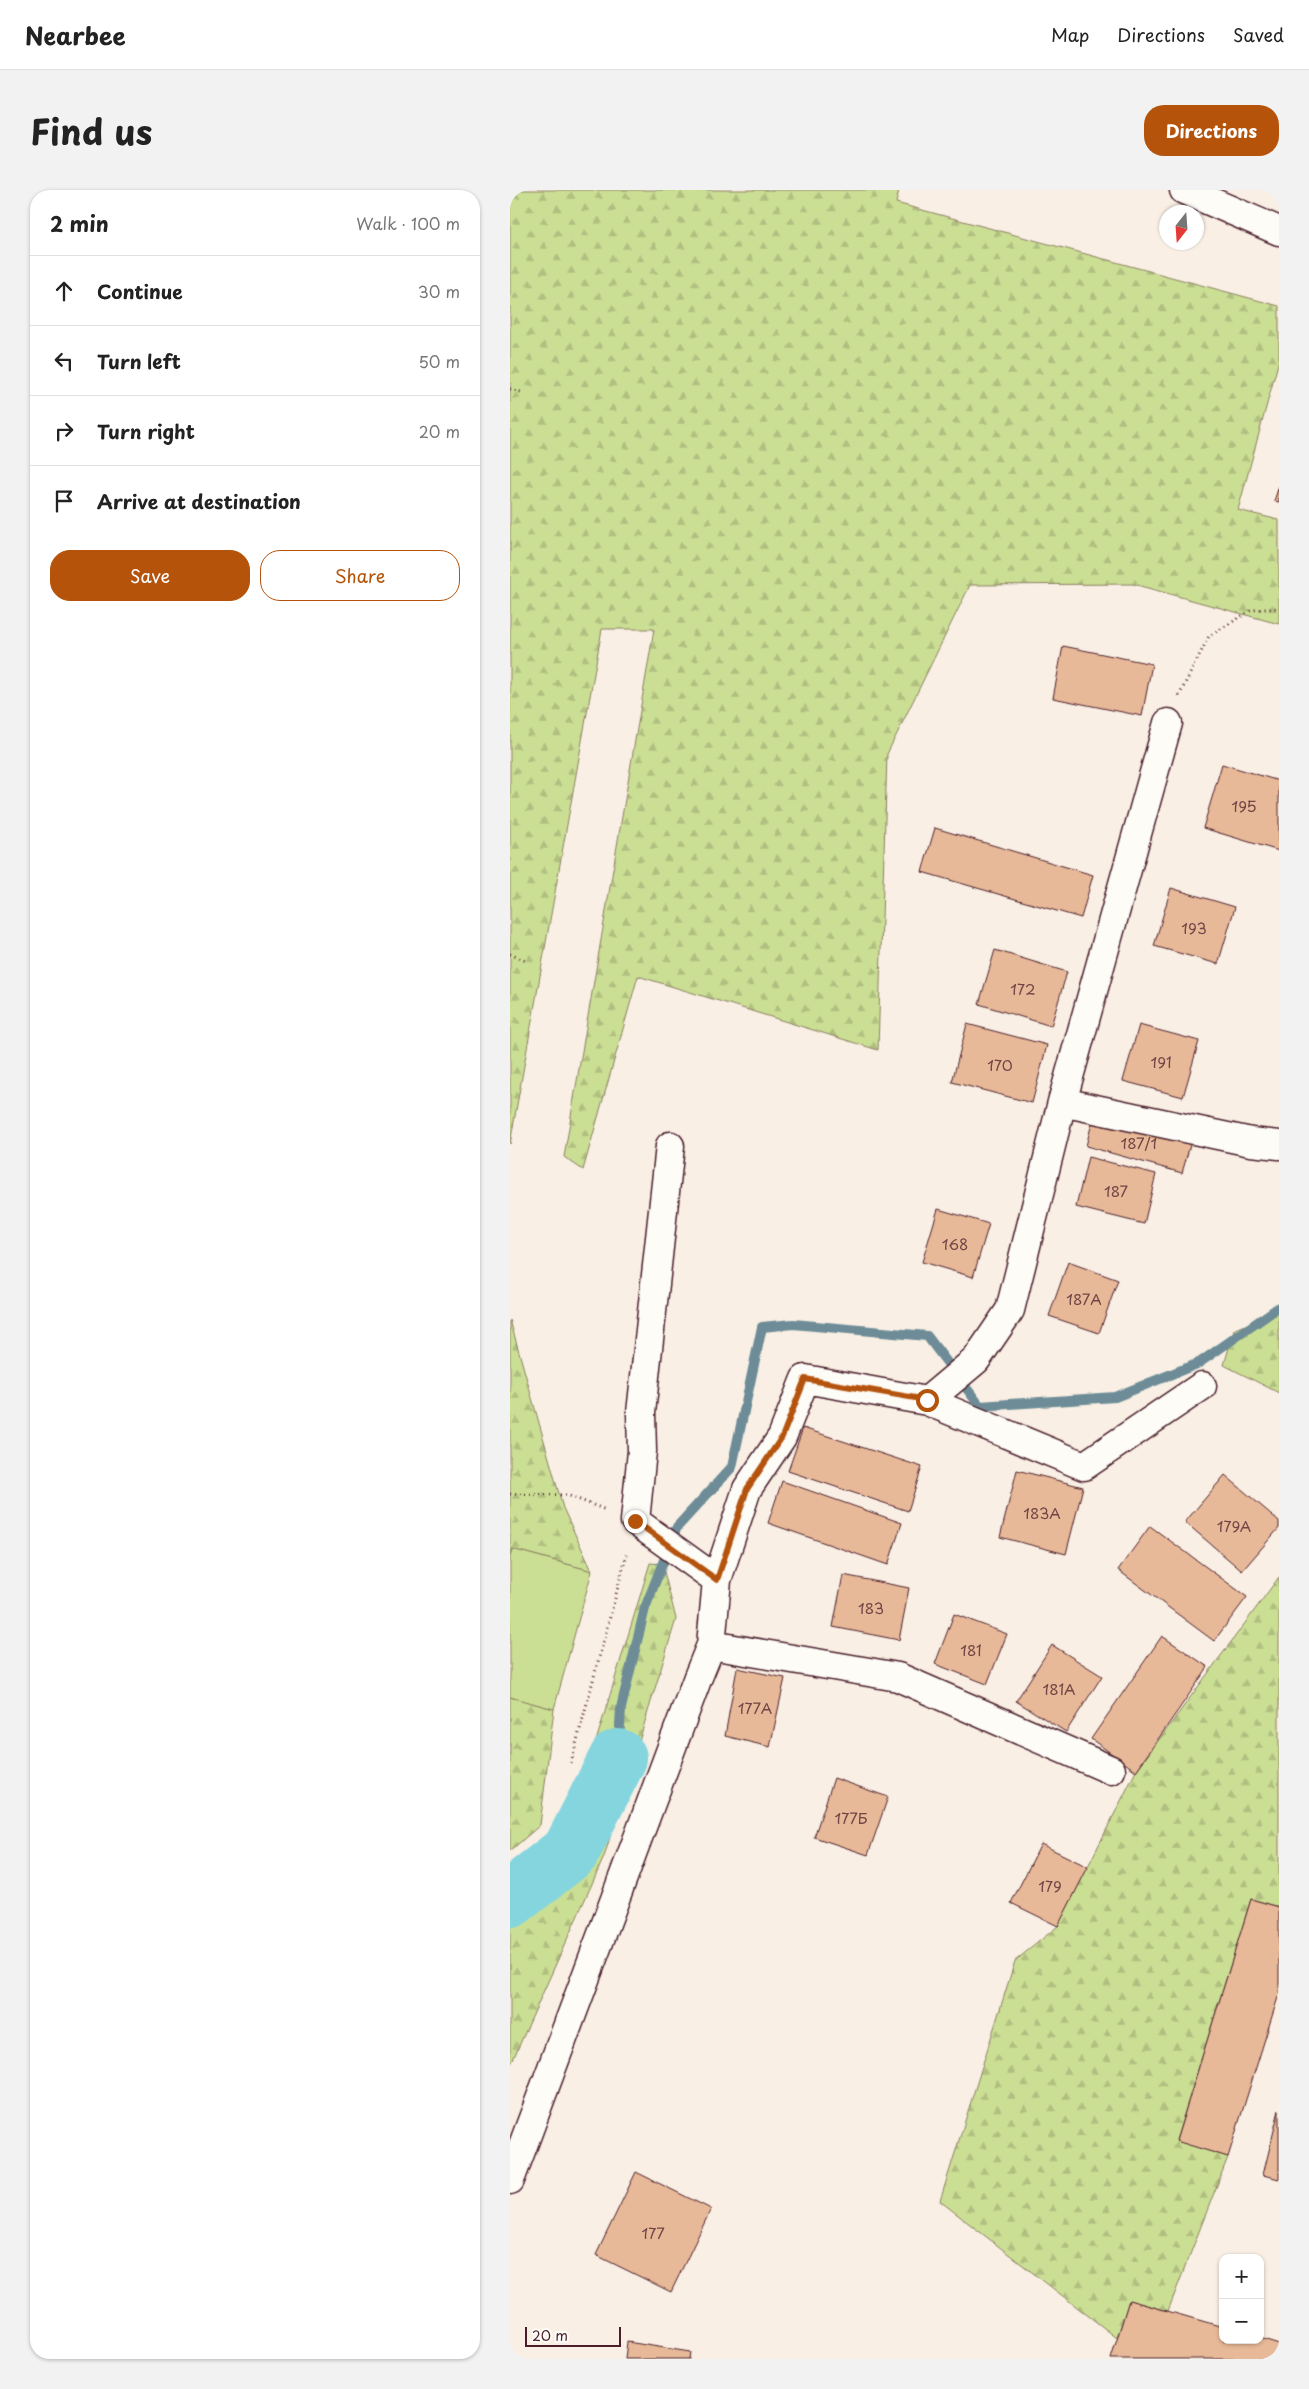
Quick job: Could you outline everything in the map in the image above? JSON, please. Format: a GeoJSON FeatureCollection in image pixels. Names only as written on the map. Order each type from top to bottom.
{"type":"FeatureCollection","features":[{"type":"Feature","properties":{"kind":"street"},"geometry":{"type":"LineString","coordinates":[[1184,190],[1279,231]]}},
{"type":"Feature","properties":{"kind":"street"},"geometry":{"type":"LineString","coordinates":[[927,1400],[974,1362],[1010,1310],[1062,1102],[1168,724]]}},
{"type":"Feature","properties":{"kind":"street"},"geometry":{"type":"LineString","coordinates":[[1062,1102],[1251,1142],[1279,1145]]}},
{"type":"Feature","properties":{"kind":"street"},"geometry":{"type":"LineString","coordinates":[[670,1146],[641,1413],[642,1452],[635,1521],[717,1580]]}},
{"type":"Feature","properties":{"kind":"street"},"geometry":{"type":"LineString","coordinates":[[510,2180],[711,1645],[717,1580],[747,1489],[782,1437],[805,1379],[927,1400],[1084,1466],[1202,1386]]}},
{"type":"Feature","properties":{"kind":"street"},"geometry":{"type":"LineString","coordinates":[[711,1645],[898,1677],[1111,1770]]}},
{"type":"Feature","properties":{"kind":"path"},"geometry":{"type":"LineString","coordinates":[[510,389],[524,393]]}},
{"type":"Feature","properties":{"kind":"path"},"geometry":{"type":"LineString","coordinates":[[1168,724],[1183,686],[1209,636],[1252,610],[1279,608]]}},
{"type":"Feature","properties":{"kind":"path"},"geometry":{"type":"LineString","coordinates":[[510,954],[528,962]]}},
{"type":"Feature","properties":{"kind":"path"},"geometry":{"type":"LineString","coordinates":[[510,1494],[567,1495],[635,1521],[571,1763]]}},
{"type":"Feature","properties":{"kind":"green space"},"geometry":{"type":"Polygon","coordinates":[[[510,190],[899,190],[896,203],[1279,306],[1279,360],[1238,510],[1279,520],[1279,624],[1133,584],[970,585],[887,754],[878,1050],[638,976],[583,1170],[564,1157],[654,629],[602,629],[510,1144],[510,190]]]}},
{"type":"Feature","properties":{"kind":"green space"},"geometry":{"type":"Polygon","coordinates":[[[1279,1310],[1279,1393],[1224,1365],[1234,1330],[1279,1310]]]}},
{"type":"Feature","properties":{"kind":"green space"},"geometry":{"type":"Polygon","coordinates":[[[510,1320],[563,1508],[592,1571],[512,1549],[510,1557],[510,1320]]]}},
{"type":"Feature","properties":{"kind":"green space"},"geometry":{"type":"Polygon","coordinates":[[[512,1549],[592,1571],[554,1709],[510,1697],[510,1557],[512,1549]]]}},
{"type":"Feature","properties":{"kind":"green space"},"geometry":{"type":"Polygon","coordinates":[[[650,1563],[662,1564],[676,1619],[604,1857],[510,2066],[510,1901],[564,1847],[650,1563]]]}},
{"type":"Feature","properties":{"kind":"green space"},"geometry":{"type":"Polygon","coordinates":[[[1279,1577],[1279,1907],[1251,1899],[1176,2140],[1228,2157],[1168,2311],[1129,2300],[1117,2338],[940,2201],[1015,1961],[1058,1926],[1136,1771],[1279,1577]]]}},
{"type":"Feature","properties":{"kind":"green space"},"geometry":{"type":"Polygon","coordinates":[[[510,1697],[554,1709],[540,1825],[510,1851],[510,1697]]]}},
{"type":"Feature","properties":{"kind":"building"},"geometry":{"type":"Polygon","coordinates":[[[1279,486],[1279,502],[1274,501],[1279,486]]]}},
{"type":"Feature","properties":{"kind":"building"},"geometry":{"type":"Polygon","coordinates":[[[1063,646],[1152,664],[1142,716],[1053,698],[1063,646]]]}},
{"type":"Feature","properties":{"kind":"building"},"geometry":{"type":"Polygon","coordinates":[[[1222,764],[1279,781],[1279,851],[1203,828],[1222,764]]]}},
{"type":"Feature","properties":{"kind":"building"},"geometry":{"type":"Polygon","coordinates":[[[935,828],[1093,875],[1081,918],[922,872],[935,828]]]}},
{"type":"Feature","properties":{"kind":"building"},"geometry":{"type":"Polygon","coordinates":[[[1171,888],[1235,907],[1218,964],[1154,946],[1171,888]]]}},
{"type":"Feature","properties":{"kind":"building"},"geometry":{"type":"Polygon","coordinates":[[[995,950],[1067,972],[1051,1026],[979,1004],[995,950]]]}},
{"type":"Feature","properties":{"kind":"building"},"geometry":{"type":"Polygon","coordinates":[[[967,1024],[1047,1045],[1032,1103],[952,1082],[967,1024]]]}},
{"type":"Feature","properties":{"kind":"building"},"geometry":{"type":"Polygon","coordinates":[[[1139,1025],[1199,1041],[1183,1097],[1123,1081],[1139,1025]]]}},
{"type":"Feature","properties":{"kind":"building"},"geometry":{"type":"Polygon","coordinates":[[[1095,1111],[1192,1138],[1182,1173],[1086,1146],[1095,1111]]]}},
{"type":"Feature","properties":{"kind":"building"},"geometry":{"type":"Polygon","coordinates":[[[1088,1157],[1156,1174],[1144,1224],[1076,1207],[1088,1157]]]}},
{"type":"Feature","properties":{"kind":"building"},"geometry":{"type":"Polygon","coordinates":[[[938,1209],[989,1224],[973,1277],[922,1262],[938,1209]]]}},
{"type":"Feature","properties":{"kind":"building"},"geometry":{"type":"Polygon","coordinates":[[[1068,1262],[1118,1280],[1099,1333],[1049,1316],[1068,1262]]]}},
{"type":"Feature","properties":{"kind":"building"},"geometry":{"type":"Polygon","coordinates":[[[803,1428],[922,1467],[908,1511],[788,1471],[803,1428]]]}},
{"type":"Feature","properties":{"kind":"building"},"geometry":{"type":"Polygon","coordinates":[[[1017,1470],[1083,1487],[1066,1554],[1000,1537],[1017,1470]]]}},
{"type":"Feature","properties":{"kind":"building"},"geometry":{"type":"Polygon","coordinates":[[[1225,1475],[1279,1521],[1279,1528],[1242,1571],[1185,1522],[1225,1475]]]}},
{"type":"Feature","properties":{"kind":"building"},"geometry":{"type":"Polygon","coordinates":[[[782,1481],[902,1523],[888,1565],[768,1523],[782,1481]]]}},
{"type":"Feature","properties":{"kind":"building"},"geometry":{"type":"Polygon","coordinates":[[[1150,1526],[1247,1597],[1214,1641],[1118,1570],[1150,1526]]]}},
{"type":"Feature","properties":{"kind":"building"},"geometry":{"type":"Polygon","coordinates":[[[843,1575],[909,1588],[899,1640],[833,1627],[843,1575]]]}},
{"type":"Feature","properties":{"kind":"building"},"geometry":{"type":"Polygon","coordinates":[[[954,1614],[1007,1634],[987,1684],[935,1664],[954,1614]]]}},
{"type":"Feature","properties":{"kind":"building"},"geometry":{"type":"Polygon","coordinates":[[[1162,1636],[1208,1667],[1136,1771],[1091,1739],[1162,1636]]]}},
{"type":"Feature","properties":{"kind":"building"},"geometry":{"type":"Polygon","coordinates":[[[1052,1645],[1102,1676],[1066,1732],[1016,1701],[1052,1645]]]}},
{"type":"Feature","properties":{"kind":"building"},"geometry":{"type":"Polygon","coordinates":[[[737,1668],[785,1678],[770,1747],[725,1736],[737,1668]]]}},
{"type":"Feature","properties":{"kind":"building"},"geometry":{"type":"Polygon","coordinates":[[[834,1778],[888,1797],[868,1855],[814,1837],[834,1778]]]}},
{"type":"Feature","properties":{"kind":"building"},"geometry":{"type":"Polygon","coordinates":[[[1041,1844],[1088,1867],[1058,1926],[1011,1903],[1041,1844]]]}},
{"type":"Feature","properties":{"kind":"building"},"geometry":{"type":"Polygon","coordinates":[[[1251,1899],[1279,1907],[1279,1994],[1228,2157],[1176,2141],[1251,1899]]]}},
{"type":"Feature","properties":{"kind":"building"},"geometry":{"type":"Polygon","coordinates":[[[1279,2110],[1279,2179],[1263,2175],[1279,2110]]]}},
{"type":"Feature","properties":{"kind":"building"},"geometry":{"type":"Polygon","coordinates":[[[636,2172],[711,2209],[671,2292],[596,2255],[636,2172]]]}},
{"type":"Feature","properties":{"kind":"building"},"geometry":{"type":"Polygon","coordinates":[[[1129,2300],[1219,2326],[1219,2344],[1264,2344],[1264,2339],[1279,2344],[1279,2359],[1111,2359],[1129,2300]]]}},
{"type":"Feature","properties":{"kind":"building"},"geometry":{"type":"Polygon","coordinates":[[[627,2342],[690,2352],[689,2359],[625,2359],[627,2342]]]}},
{"type":"Feature","properties":{"kind":"waterway"},"geometry":{"type":"LineString","coordinates":[[618,1758],[621,1708],[645,1608],[677,1527],[732,1467],[762,1327],[793,1324],[927,1336],[980,1406],[1115,1397],[1199,1363],[1279,1307]]}},
{"type":"Feature","properties":{"kind":"waterway"},"geometry":{"type":"LineString","coordinates":[[510,1899],[571,1851],[618,1758]]}},
{"type":"Feature","properties":{"kind":"route"},"geometry":{"type":"LineString","coordinates":[[635,1521],[717,1580],[747,1489],[782,1437],[805,1379],[927,1400]]}}]}
